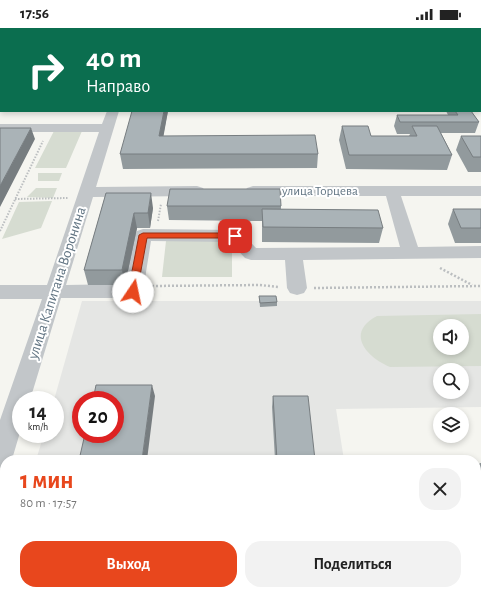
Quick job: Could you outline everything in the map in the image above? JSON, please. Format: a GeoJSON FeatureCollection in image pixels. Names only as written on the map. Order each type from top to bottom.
{"type":"FeatureCollection","features":[{"type":"Feature","properties":{"kind":"street"},"geometry":{"type":"LineString","coordinates":[[49,128],[53,119],[79,119]]}},
{"type":"Feature","properties":{"kind":"street"},"geometry":{"type":"LineString","coordinates":[[0,128],[49,128],[110,119]]}},
{"type":"Feature","properties":{"kind":"street","name":"улица Капитана Воронина"},"geometry":{"type":"LineString","coordinates":[[0,455],[110,119]]}},
{"type":"Feature","properties":{"kind":"street"},"geometry":{"type":"LineString","coordinates":[[87,192],[211,191]]}},
{"type":"Feature","properties":{"kind":"street","name":"улица Торцева"},"geometry":{"type":"LineString","coordinates":[[234,191],[481,191]]}},
{"type":"Feature","properties":{"kind":"street"},"geometry":{"type":"LineString","coordinates":[[392,191],[411,252]]}},
{"type":"Feature","properties":{"kind":"street"},"geometry":{"type":"LineString","coordinates":[[0,292],[133,292],[143,235],[235,236],[251,254],[481,252]]}},
{"type":"Feature","properties":{"kind":"street"},"geometry":{"type":"LineString","coordinates":[[293,254],[297,288]]}},
{"type":"Feature","properties":{"kind":"path"},"geometry":{"type":"LineString","coordinates":[[0,231],[49,128]]}},
{"type":"Feature","properties":{"kind":"path"},"geometry":{"type":"LineString","coordinates":[[156,235],[163,198]]}},
{"type":"Feature","properties":{"kind":"path"},"geometry":{"type":"LineString","coordinates":[[411,252],[473,286]]}},
{"type":"Feature","properties":{"kind":"shaded area"},"geometry":{"type":"Polygon","coordinates":[[[54,131],[82,131],[66,168],[35,168],[54,131]]]}},
{"type":"Feature","properties":{"kind":"shaded area"},"geometry":{"type":"Polygon","coordinates":[[[38,173],[62,173],[59,181],[38,181],[38,173]]]}},
{"type":"Feature","properties":{"kind":"shaded area"},"geometry":{"type":"Polygon","coordinates":[[[36,188],[57,188],[53,198],[27,197],[36,188]]]}},
{"type":"Feature","properties":{"kind":"shaded area"},"geometry":{"type":"Polygon","coordinates":[[[52,201],[41,228],[2,239],[19,202],[52,201]]]}},
{"type":"Feature","properties":{"kind":"shaded area"},"geometry":{"type":"Polygon","coordinates":[[[232,240],[232,277],[162,277],[166,241],[232,240]]]}},
{"type":"Feature","properties":{"kind":"shaded area"},"geometry":{"type":"Polygon","coordinates":[[[82,301],[481,301],[481,407],[336,409],[343,455],[38,455],[41,443],[64,443],[64,391],[57,391],[82,301]]]}},
{"type":"Feature","properties":{"kind":"shaded area"},"geometry":{"type":"Polygon","coordinates":[[[481,314],[481,366],[469,366],[469,363],[433,363],[433,367],[390,367],[373,357],[362,344],[362,330],[367,323],[377,316],[481,314]]]}},
{"type":"Feature","properties":{"kind":"building"},"geometry":{"type":"Polygon","coordinates":[[[132,112],[164,112],[159,136],[315,135],[318,154],[120,154],[132,112]]]}},
{"type":"Feature","properties":{"kind":"building"},"geometry":{"type":"Polygon","coordinates":[[[456,112],[472,112],[479,122],[400,122],[397,115],[458,115],[456,112]]]}},
{"type":"Feature","properties":{"kind":"building"},"geometry":{"type":"Polygon","coordinates":[[[342,126],[368,126],[371,136],[417,136],[412,126],[437,126],[452,155],[349,155],[342,126]]]}},
{"type":"Feature","properties":{"kind":"building"},"geometry":{"type":"Polygon","coordinates":[[[0,128],[31,128],[0,186],[0,128]]]}},
{"type":"Feature","properties":{"kind":"building"},"geometry":{"type":"Polygon","coordinates":[[[461,136],[481,136],[481,157],[473,157],[461,136]]]}},
{"type":"Feature","properties":{"kind":"building"},"geometry":{"type":"Polygon","coordinates":[[[170,189],[280,189],[281,206],[167,206],[170,189]]]}},
{"type":"Feature","properties":{"kind":"building"},"geometry":{"type":"Polygon","coordinates":[[[106,193],[151,193],[148,213],[134,213],[122,270],[84,270],[106,193]]]}},
{"type":"Feature","properties":{"kind":"building"},"geometry":{"type":"Polygon","coordinates":[[[262,209],[378,210],[383,228],[263,227],[262,209]]]}},
{"type":"Feature","properties":{"kind":"building"},"geometry":{"type":"Polygon","coordinates":[[[453,209],[481,209],[481,228],[461,228],[453,209]]]}},
{"type":"Feature","properties":{"kind":"building"},"geometry":{"type":"Polygon","coordinates":[[[259,296],[276,296],[277,302],[260,303],[259,296]]]}},
{"type":"Feature","properties":{"kind":"building"},"geometry":{"type":"Polygon","coordinates":[[[96,385],[152,385],[143,455],[80,455],[83,443],[124,443],[124,391],[95,391],[96,385]]]}},
{"type":"Feature","properties":{"kind":"building"},"geometry":{"type":"Polygon","coordinates":[[[273,396],[308,396],[314,455],[277,455],[273,396]]]}},
{"type":"Feature","properties":{"kind":"route"},"geometry":{"type":"LineString","coordinates":[[133,292],[143,235],[235,236]]}}]}
